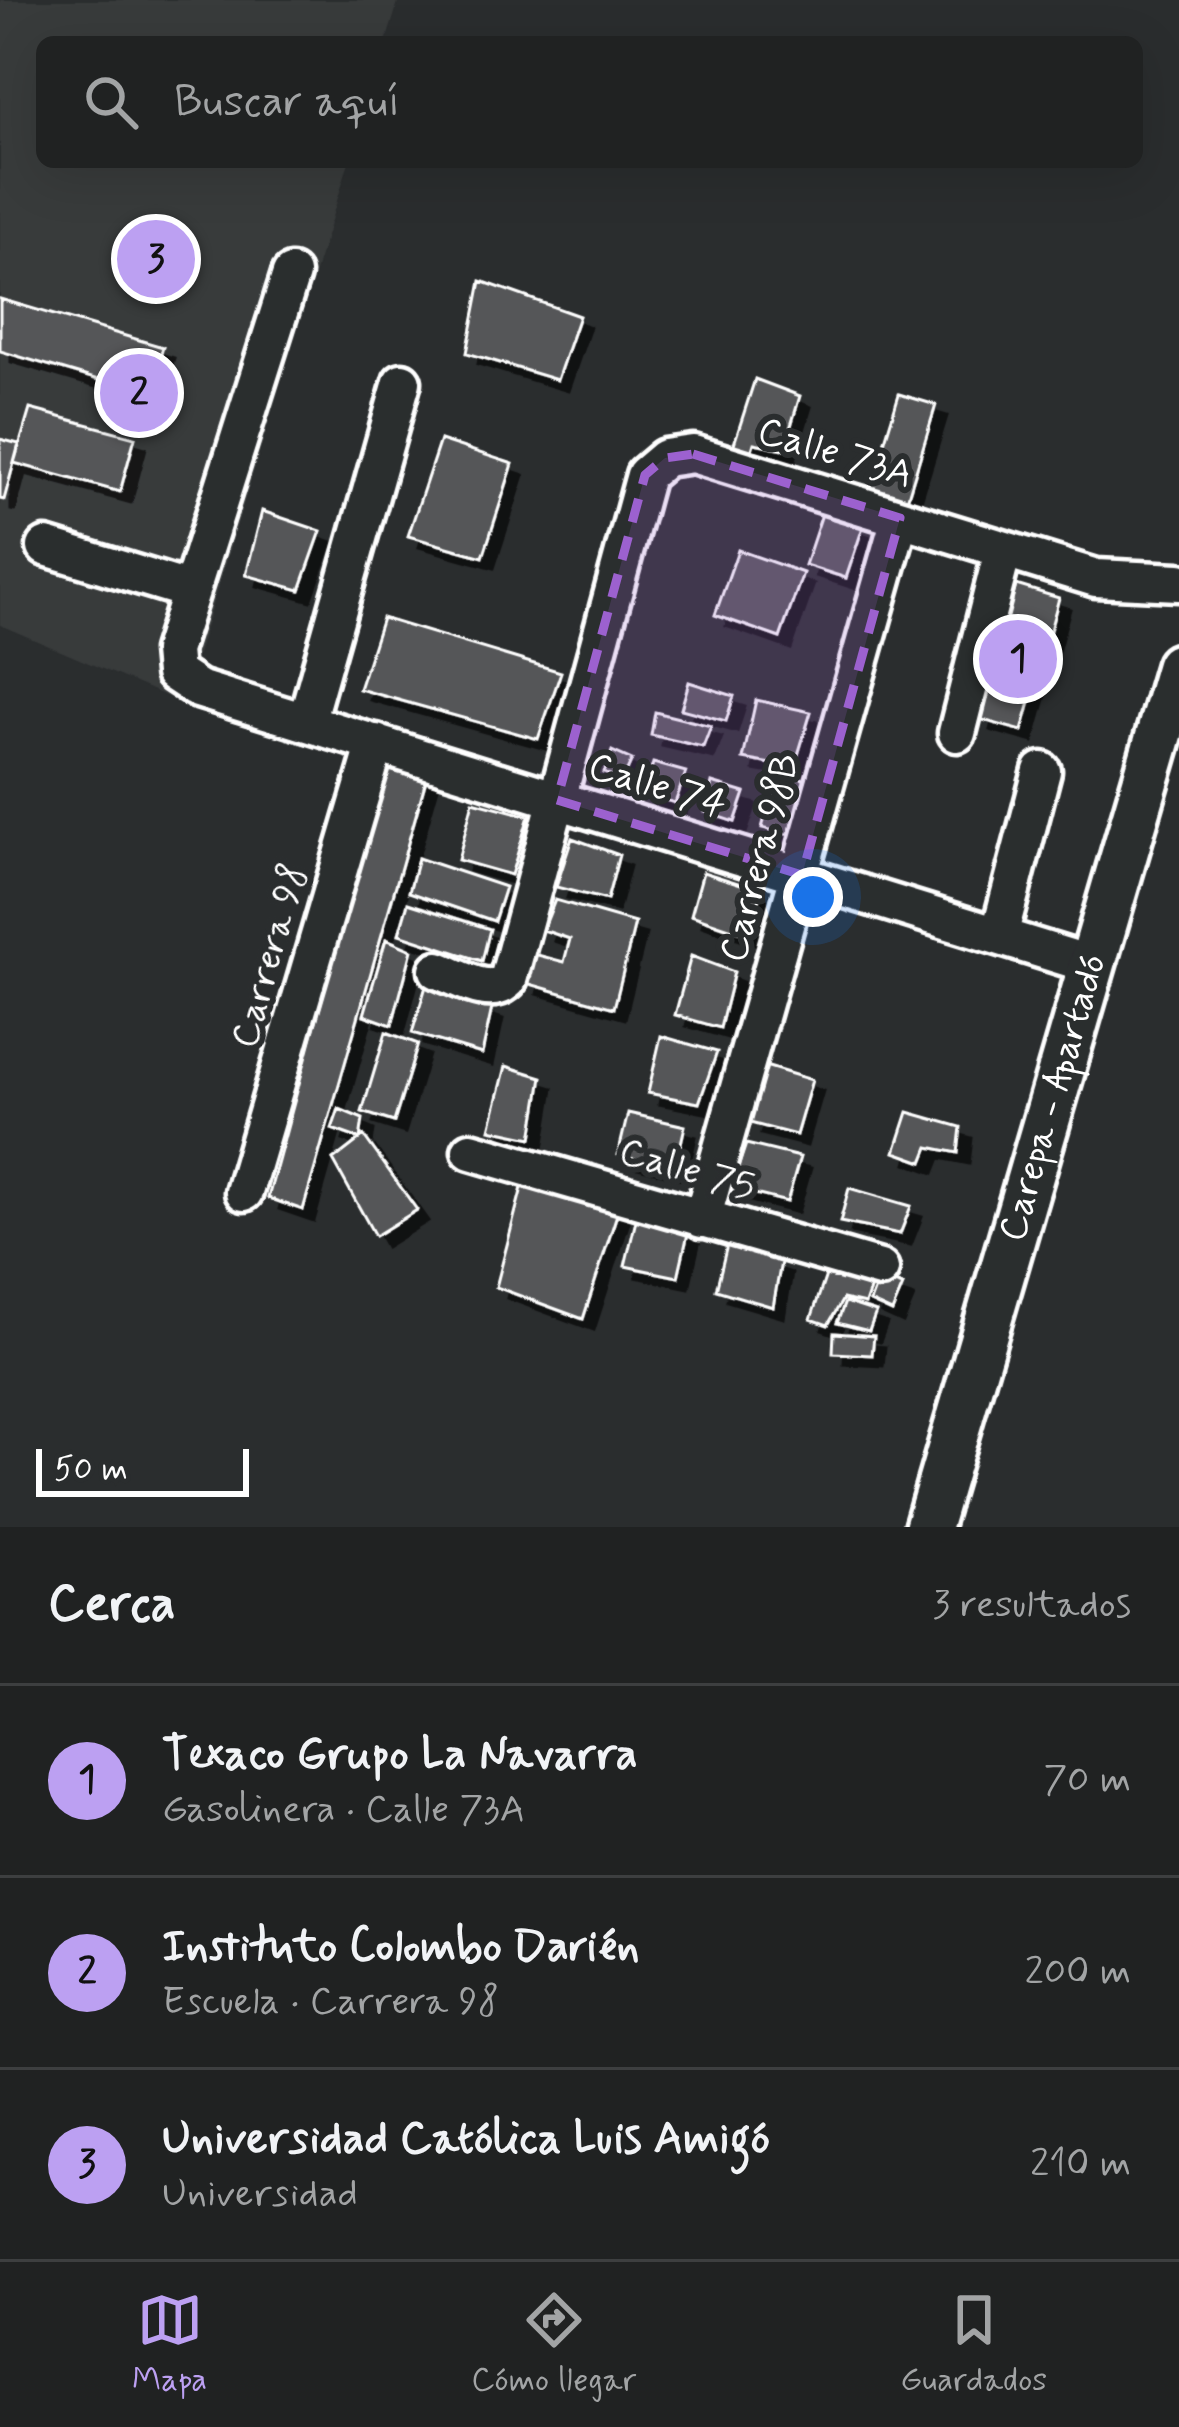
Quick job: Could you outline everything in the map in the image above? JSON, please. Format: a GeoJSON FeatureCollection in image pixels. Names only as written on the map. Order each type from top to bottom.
{"type":"FeatureCollection","features":[{"type":"Feature","properties":{"kind":"main road","name":"Carepa - Apartadó"},"geometry":{"type":"LineString","coordinates":[[928,1527],[1179,667]]}},
{"type":"Feature","properties":{"kind":"street"},"geometry":{"type":"LineString","coordinates":[[46,547],[191,591],[291,274]]}},
{"type":"Feature","properties":{"kind":"street"},"geometry":{"type":"LineString","coordinates":[[306,722],[401,382]]}},
{"type":"Feature","properties":{"kind":"street","name":"Calle 73A"},"geometry":{"type":"LineString","coordinates":[[556,800],[645,475],[665,458],[693,454],[1096,578],[1179,582]]}},
{"type":"Feature","properties":{"kind":"street","name":"Carrera 98B"},"geometry":{"type":"LineString","coordinates":[[702,1219],[901,518]]}},
{"type":"Feature","properties":{"kind":"street"},"geometry":{"type":"LineString","coordinates":[[957,733],[1003,550]]}},
{"type":"Feature","properties":{"kind":"street","name":"Calle 74"},"geometry":{"type":"LineString","coordinates":[[191,591],[172,651],[174,673],[198,688],[1092,965]]}},
{"type":"Feature","properties":{"kind":"street","name":"Carrera 98"},"geometry":{"type":"LineString","coordinates":[[244,1192],[376,743]]}},
{"type":"Feature","properties":{"kind":"street"},"geometry":{"type":"LineString","coordinates":[[999,936],[1042,771]]}},
{"type":"Feature","properties":{"kind":"street"},"geometry":{"type":"LineString","coordinates":[[439,970],[490,988],[508,980],[556,800]]}},
{"type":"Feature","properties":{"kind":"street","name":"Calle 75"},"geometry":{"type":"LineString","coordinates":[[471,1150],[880,1270]]}},
{"type":"Feature","properties":{"kind":"highlighted area"},"geometry":{"type":"Polygon","coordinates":[[[693,454],[900,518],[802,875],[557,800],[645,475],[665,458],[693,454]]]}},
{"type":"Feature","properties":{"kind":"shaded area"},"geometry":{"type":"Polygon","coordinates":[[[0,0],[399,0],[388,36],[36,36],[36,168],[347,168],[182,703],[0,625],[0,0]]]}},
{"type":"Feature","properties":{"kind":"building"},"geometry":{"type":"Polygon","coordinates":[[[481,281],[579,316],[557,380],[467,353],[481,281]]]}},
{"type":"Feature","properties":{"kind":"building"},"geometry":{"type":"Polygon","coordinates":[[[0,299],[163,347],[149,395],[0,351],[0,299]]]}},
{"type":"Feature","properties":{"kind":"building"},"geometry":{"type":"Polygon","coordinates":[[[755,379],[800,396],[784,449],[754,443],[750,456],[732,450],[755,379]]]}},
{"type":"Feature","properties":{"kind":"building"},"geometry":{"type":"Polygon","coordinates":[[[899,394],[936,405],[907,500],[870,489],[899,394]]]}},
{"type":"Feature","properties":{"kind":"building"},"geometry":{"type":"Polygon","coordinates":[[[30,409],[135,437],[120,492],[14,463],[30,409]]]}},
{"type":"Feature","properties":{"kind":"building"},"geometry":{"type":"Polygon","coordinates":[[[0,439],[19,444],[4,500],[0,499],[0,439]]]}},
{"type":"Feature","properties":{"kind":"building"},"geometry":{"type":"Polygon","coordinates":[[[440,440],[513,464],[483,557],[408,536],[440,440]]]}},
{"type":"Feature","properties":{"kind":"building"},"geometry":{"type":"Polygon","coordinates":[[[262,511],[321,531],[300,590],[246,575],[262,511]]]}},
{"type":"Feature","properties":{"kind":"building"},"geometry":{"type":"Polygon","coordinates":[[[822,514],[863,527],[846,578],[805,565],[822,514]]]}},
{"type":"Feature","properties":{"kind":"building"},"geometry":{"type":"Polygon","coordinates":[[[738,550],[803,573],[780,638],[715,615],[738,550]]]}},
{"type":"Feature","properties":{"kind":"building"},"geometry":{"type":"Polygon","coordinates":[[[1016,585],[1059,598],[1022,731],[979,719],[1016,585]]]}},
{"type":"Feature","properties":{"kind":"building"},"geometry":{"type":"Polygon","coordinates":[[[382,618],[561,672],[538,739],[359,689],[382,618]]]}},
{"type":"Feature","properties":{"kind":"building"},"geometry":{"type":"Polygon","coordinates":[[[689,682],[734,696],[726,721],[681,709],[689,682]]]}},
{"type":"Feature","properties":{"kind":"building"},"geometry":{"type":"Polygon","coordinates":[[[756,700],[811,712],[794,768],[743,759],[756,700]]]}},
{"type":"Feature","properties":{"kind":"building"},"geometry":{"type":"Polygon","coordinates":[[[655,712],[711,726],[703,747],[651,735],[655,712]]]}},
{"type":"Feature","properties":{"kind":"building"},"geometry":{"type":"Polygon","coordinates":[[[612,751],[632,760],[623,780],[604,773],[612,751]]]}},
{"type":"Feature","properties":{"kind":"building"},"geometry":{"type":"Polygon","coordinates":[[[387,760],[428,773],[303,1210],[268,1198],[387,760]]]}},
{"type":"Feature","properties":{"kind":"building"},"geometry":{"type":"Polygon","coordinates":[[[653,763],[686,772],[675,803],[644,794],[653,763]]]}},
{"type":"Feature","properties":{"kind":"building"},"geometry":{"type":"Polygon","coordinates":[[[778,771],[810,781],[794,836],[762,828],[778,771]]]}},
{"type":"Feature","properties":{"kind":"building"},"geometry":{"type":"Polygon","coordinates":[[[712,783],[745,793],[735,822],[705,812],[712,783]]]}},
{"type":"Feature","properties":{"kind":"building"},"geometry":{"type":"Polygon","coordinates":[[[473,801],[529,816],[511,875],[458,860],[473,801]]]}},
{"type":"Feature","properties":{"kind":"building"},"geometry":{"type":"Polygon","coordinates":[[[572,838],[619,855],[607,900],[556,887],[572,838]]]}},
{"type":"Feature","properties":{"kind":"building"},"geometry":{"type":"Polygon","coordinates":[[[418,858],[505,887],[494,921],[409,892],[418,858]]]}},
{"type":"Feature","properties":{"kind":"building"},"geometry":{"type":"Polygon","coordinates":[[[703,872],[763,891],[747,934],[691,915],[703,872]]]}},
{"type":"Feature","properties":{"kind":"building"},"geometry":{"type":"Polygon","coordinates":[[[555,900],[635,923],[614,1008],[526,983],[534,954],[564,962],[570,939],[543,930],[555,900]]]}},
{"type":"Feature","properties":{"kind":"building"},"geometry":{"type":"Polygon","coordinates":[[[408,903],[490,929],[482,961],[399,934],[408,903]]]}},
{"type":"Feature","properties":{"kind":"building"},"geometry":{"type":"Polygon","coordinates":[[[386,939],[412,950],[392,1025],[364,1015],[386,939]]]}},
{"type":"Feature","properties":{"kind":"building"},"geometry":{"type":"Polygon","coordinates":[[[691,956],[734,972],[720,1028],[675,1015],[691,956]]]}},
{"type":"Feature","properties":{"kind":"building"},"geometry":{"type":"Polygon","coordinates":[[[426,986],[492,1008],[482,1054],[412,1033],[426,986]]]}},
{"type":"Feature","properties":{"kind":"building"},"geometry":{"type":"Polygon","coordinates":[[[386,1032],[418,1044],[394,1122],[362,1112],[386,1032]]]}},
{"type":"Feature","properties":{"kind":"building"},"geometry":{"type":"Polygon","coordinates":[[[661,1036],[717,1052],[699,1103],[648,1093],[661,1036]]]}},
{"type":"Feature","properties":{"kind":"building"},"geometry":{"type":"Polygon","coordinates":[[[506,1066],[542,1077],[532,1138],[490,1129],[506,1066]]]}},
{"type":"Feature","properties":{"kind":"building"},"geometry":{"type":"Polygon","coordinates":[[[765,1066],[812,1080],[796,1135],[750,1123],[765,1066]]]}},
{"type":"Feature","properties":{"kind":"building"},"geometry":{"type":"Polygon","coordinates":[[[339,1109],[363,1119],[360,1139],[332,1129],[339,1109]]]}},
{"type":"Feature","properties":{"kind":"building"},"geometry":{"type":"Polygon","coordinates":[[[908,1112],[961,1127],[958,1153],[929,1147],[923,1162],[895,1152],[908,1112]]]}},
{"type":"Feature","properties":{"kind":"building"},"geometry":{"type":"Polygon","coordinates":[[[628,1113],[685,1126],[675,1169],[618,1155],[628,1113]]]}},
{"type":"Feature","properties":{"kind":"building"},"geometry":{"type":"Polygon","coordinates":[[[364,1136],[417,1210],[375,1236],[333,1160],[364,1136]]]}},
{"type":"Feature","properties":{"kind":"building"},"geometry":{"type":"Polygon","coordinates":[[[746,1144],[800,1157],[787,1202],[731,1188],[746,1144]]]}},
{"type":"Feature","properties":{"kind":"building"},"geometry":{"type":"Polygon","coordinates":[[[525,1176],[619,1208],[583,1319],[496,1287],[525,1176]]]}},
{"type":"Feature","properties":{"kind":"building"},"geometry":{"type":"Polygon","coordinates":[[[849,1188],[911,1206],[900,1234],[840,1222],[849,1188]]]}},
{"type":"Feature","properties":{"kind":"building"},"geometry":{"type":"Polygon","coordinates":[[[637,1216],[689,1229],[678,1277],[625,1266],[637,1216]]]}},
{"type":"Feature","properties":{"kind":"building"},"geometry":{"type":"Polygon","coordinates":[[[727,1245],[781,1262],[773,1307],[716,1290],[727,1245]]]}},
{"type":"Feature","properties":{"kind":"building"},"geometry":{"type":"Polygon","coordinates":[[[827,1272],[872,1284],[865,1304],[843,1299],[828,1325],[811,1319],[827,1272]]]}},
{"type":"Feature","properties":{"kind":"building"},"geometry":{"type":"Polygon","coordinates":[[[879,1278],[903,1286],[892,1312],[870,1302],[879,1278]]]}},
{"type":"Feature","properties":{"kind":"building"},"geometry":{"type":"Polygon","coordinates":[[[845,1302],[876,1312],[869,1331],[837,1323],[845,1302]]]}},
{"type":"Feature","properties":{"kind":"building"},"geometry":{"type":"Polygon","coordinates":[[[834,1333],[874,1336],[872,1355],[833,1353],[834,1333]]]}},
{"type":"Feature","properties":{"kind":"place","name":"Universidad Católica Luis Amigó"},"geometry":{"type":"Point","coordinates":[156,259]}},
{"type":"Feature","properties":{"kind":"place","name":"Instituto Colombo Darién"},"geometry":{"type":"Point","coordinates":[139,393]}},
{"type":"Feature","properties":{"kind":"place","name":"Texaco Grupo La Navarra"},"geometry":{"type":"Point","coordinates":[1018,659]}}]}
